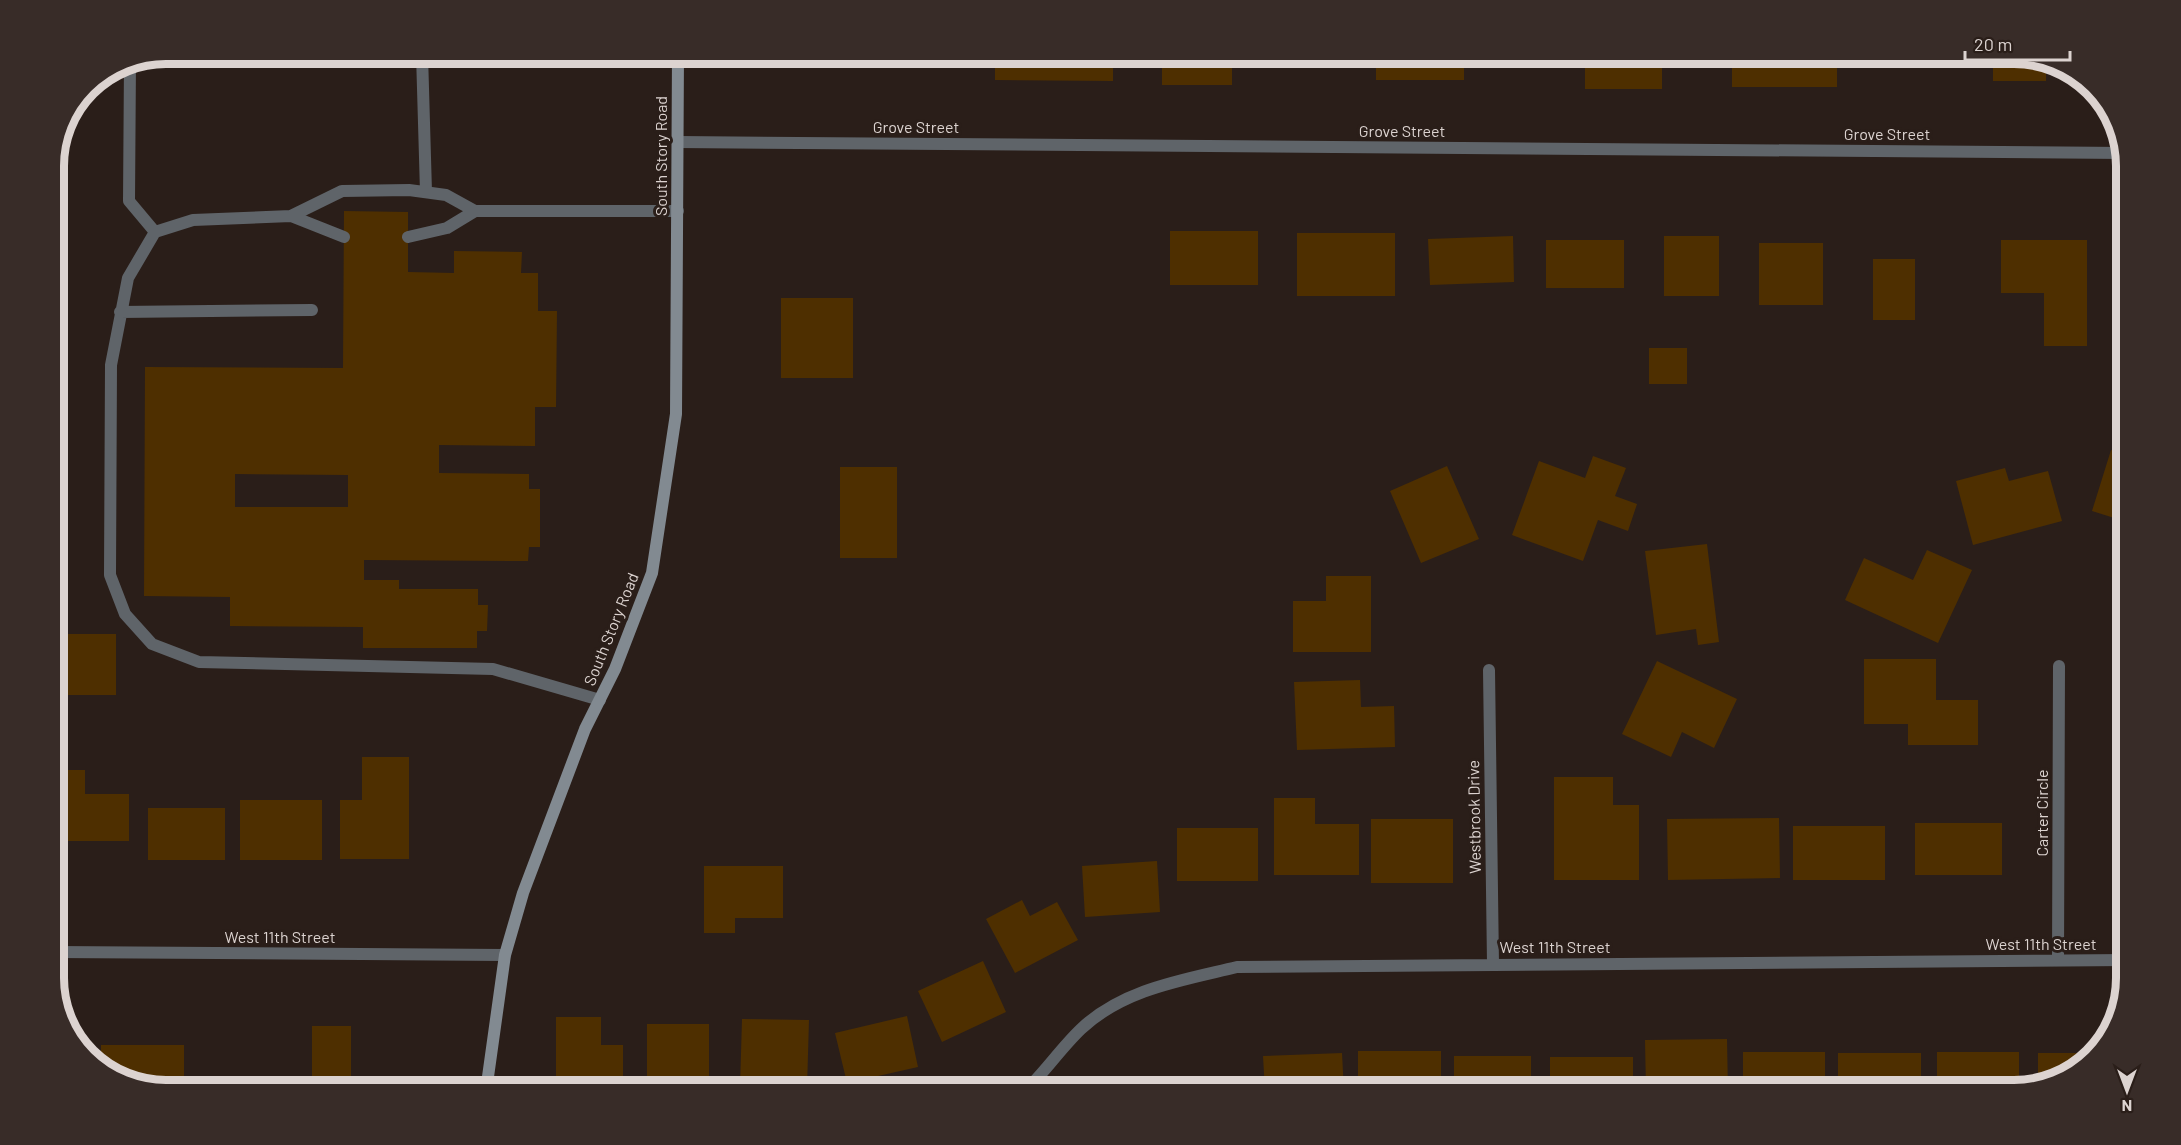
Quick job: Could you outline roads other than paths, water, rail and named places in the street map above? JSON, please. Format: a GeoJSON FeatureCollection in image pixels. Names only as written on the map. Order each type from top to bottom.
{"type":"FeatureCollection","features":[{"type":"Feature","properties":{"kind":"main road","name":"South Story Road"},"geometry":{"type":"LineString","coordinates":[[488,1080],[506,955],[523,893],[585,729],[615,669],[652,573],[676,414],[678,64]]}},
{"type":"Feature","properties":{"kind":"street"},"geometry":{"type":"LineString","coordinates":[[422,64],[426,192]]}},
{"type":"Feature","properties":{"kind":"street"},"geometry":{"type":"LineString","coordinates":[[130,71],[129,201],[155,232]]}},
{"type":"Feature","properties":{"kind":"street","name":"Grove Street"},"geometry":{"type":"LineString","coordinates":[[678,142],[2116,153]]}},
{"type":"Feature","properties":{"kind":"street"},"geometry":{"type":"LineString","coordinates":[[600,700],[493,669],[199,662],[152,644],[125,614],[110,574],[111,365],[128,278],[155,232],[193,220],[291,216],[342,191],[409,190],[446,195],[475,211],[678,211]]}},
{"type":"Feature","properties":{"kind":"street"},"geometry":{"type":"LineString","coordinates":[[408,237],[447,228],[475,211]]}},
{"type":"Feature","properties":{"kind":"street"},"geometry":{"type":"LineString","coordinates":[[291,216],[344,237]]}},
{"type":"Feature","properties":{"kind":"street"},"geometry":{"type":"LineString","coordinates":[[120,312],[312,310]]}},
{"type":"Feature","properties":{"kind":"street","name":"Carter Circle"},"geometry":{"type":"LineString","coordinates":[[2058,960],[2059,666]]}},
{"type":"Feature","properties":{"kind":"street","name":"Westbrook Drive"},"geometry":{"type":"LineString","coordinates":[[1489,670],[1493,964]]}},
{"type":"Feature","properties":{"kind":"street","name":"West 11th Street"},"geometry":{"type":"LineString","coordinates":[[65,952],[506,955]]}},
{"type":"Feature","properties":{"kind":"street","name":"West 11th Street"},"geometry":{"type":"LineString","coordinates":[[1037,1080],[1081,1029],[1113,1006],[1149,989],[1237,967],[2116,960]]}}]}
